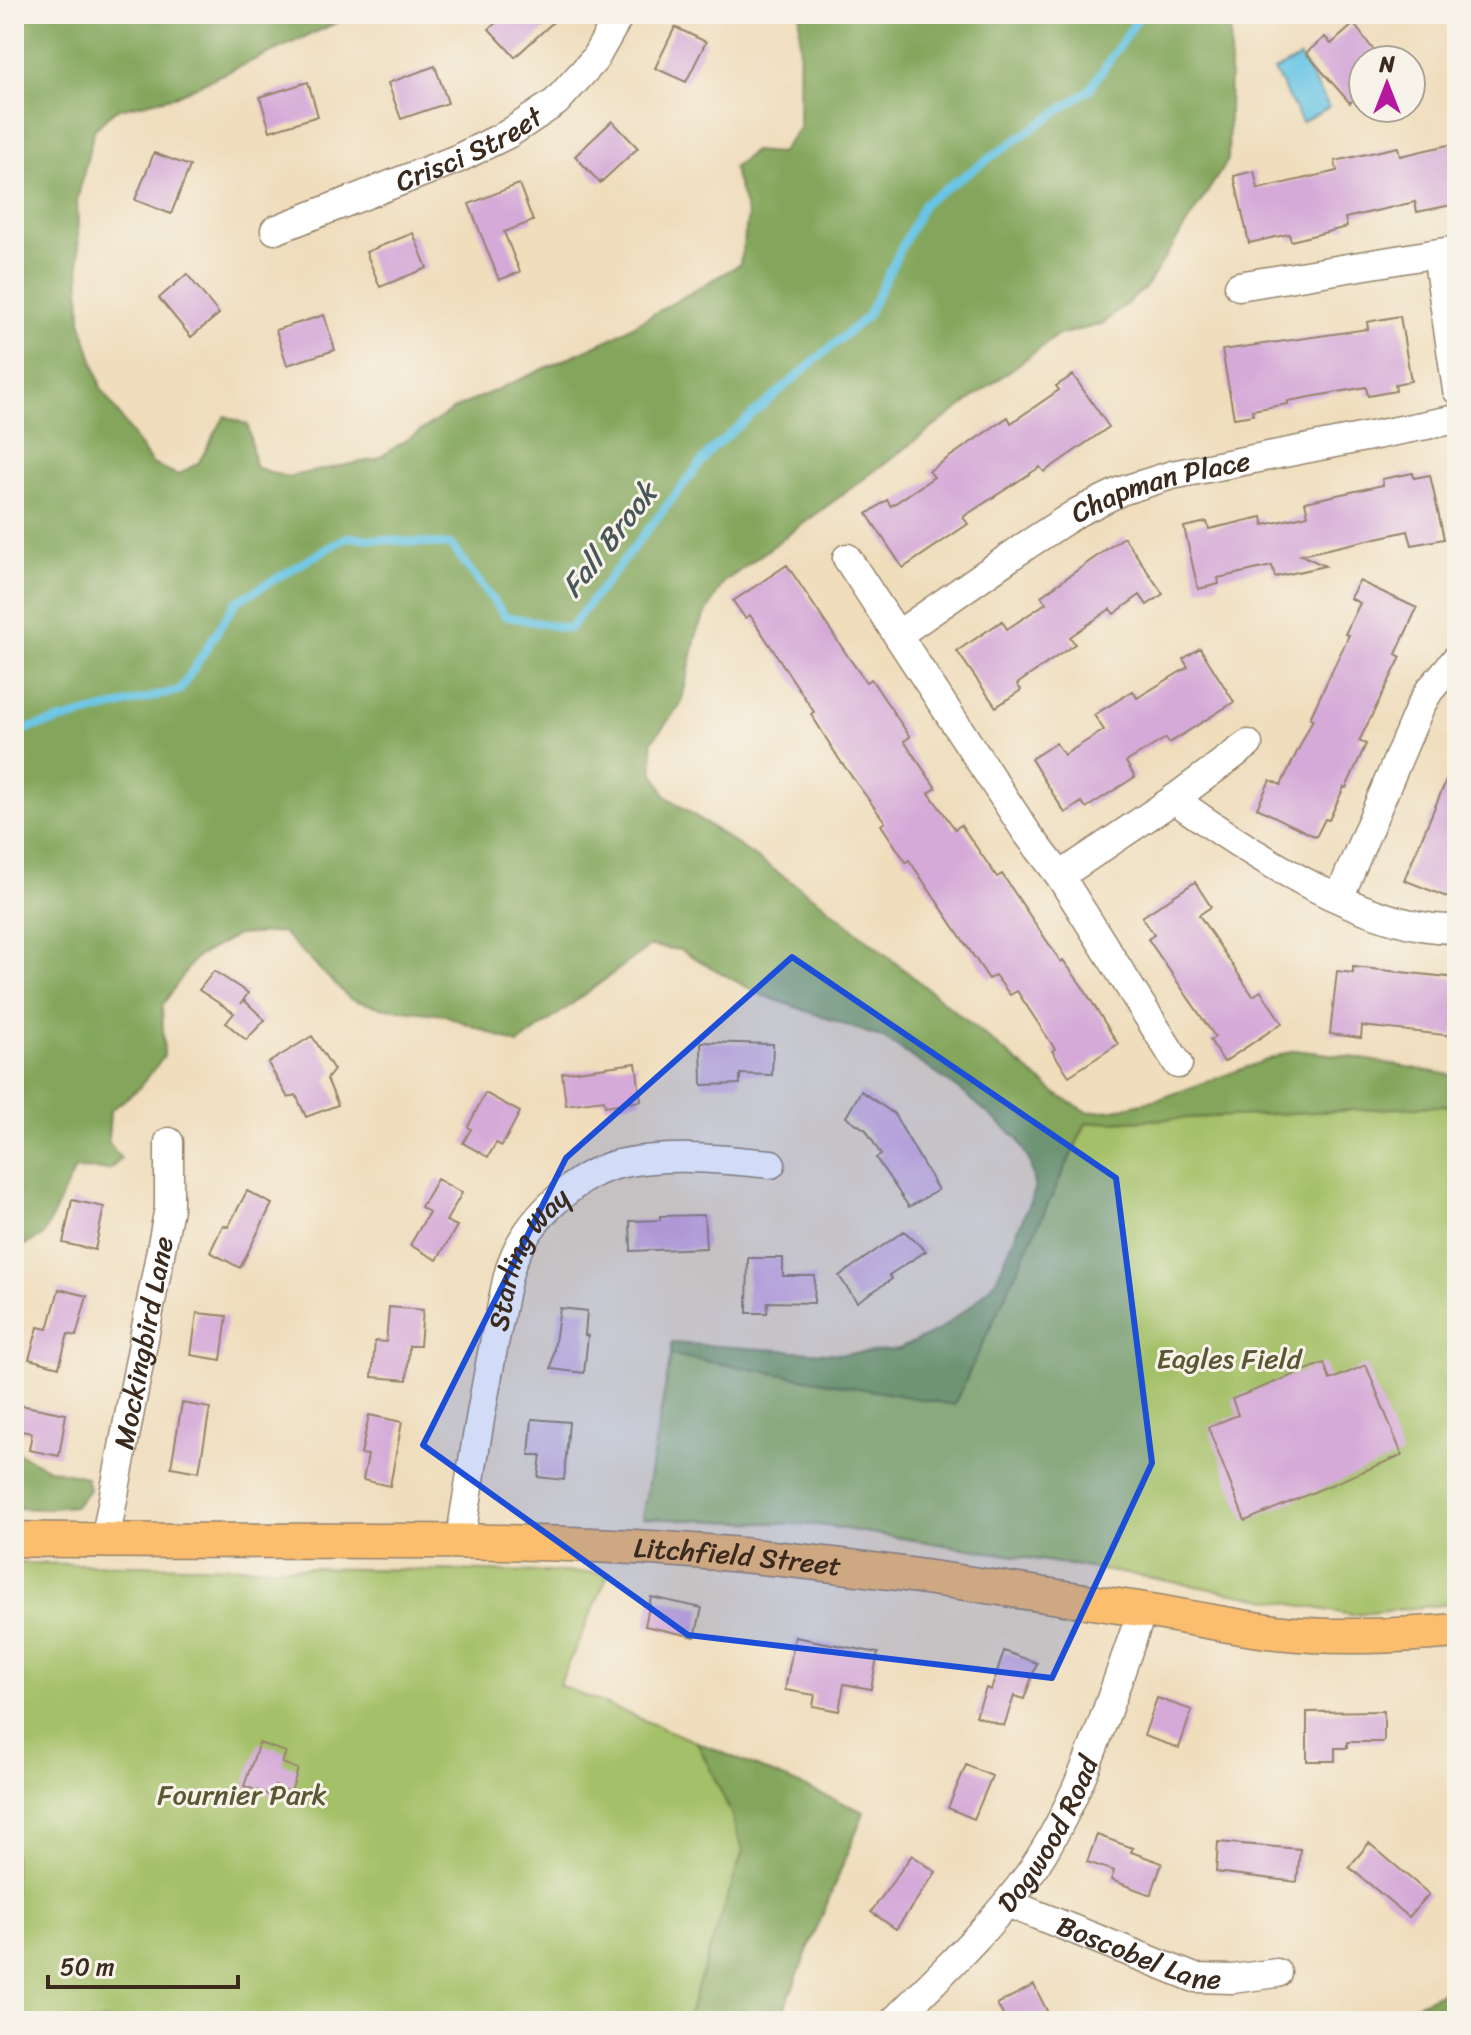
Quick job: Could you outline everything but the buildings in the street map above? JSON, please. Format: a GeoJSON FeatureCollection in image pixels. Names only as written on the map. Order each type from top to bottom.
{"type":"FeatureCollection","features":[{"type":"Feature","properties":{"kind":"main road","name":"Litchfield Street"},"geometry":{"type":"LineString","coordinates":[[14,1539],[460,1542],[707,1552],[877,1571],[1274,1631],[1331,1636],[1457,1631]]}},
{"type":"Feature","properties":{"kind":"street","name":"Crisci Street"},"geometry":{"type":"LineString","coordinates":[[275,230],[457,159],[508,134],[556,102],[594,60],[620,14]]}},
{"type":"Feature","properties":{"kind":"street"},"geometry":{"type":"LineString","coordinates":[[1239,286],[1447,252],[1457,390]]}},
{"type":"Feature","properties":{"kind":"street","name":"Chapman Place"},"geometry":{"type":"LineString","coordinates":[[899,634],[1078,512],[1121,491],[1172,475],[1457,419]]}},
{"type":"Feature","properties":{"kind":"street"},"geometry":{"type":"LineString","coordinates":[[847,558],[1027,833],[1060,876],[1178,1064]]}},
{"type":"Feature","properties":{"kind":"street"},"geometry":{"type":"LineString","coordinates":[[1339,898],[1420,707],[1429,691],[1457,658]]}},
{"type":"Feature","properties":{"kind":"street"},"geometry":{"type":"LineString","coordinates":[[1060,876],[1174,799],[1248,744]]}},
{"type":"Feature","properties":{"kind":"street"},"geometry":{"type":"LineString","coordinates":[[1174,799],[1247,848],[1339,898],[1397,922],[1457,929]]}},
{"type":"Feature","properties":{"kind":"street","name":"Mockingbird Lane"},"geometry":{"type":"LineString","coordinates":[[105,1541],[169,1208],[169,1142]]}},
{"type":"Feature","properties":{"kind":"street","name":"Starling Way"},"geometry":{"type":"LineString","coordinates":[[460,1542],[490,1360],[513,1259],[541,1214],[575,1184],[616,1165],[661,1158],[771,1164]]}},
{"type":"Feature","properties":{"kind":"street","name":"Dogwood Road"},"geometry":{"type":"LineString","coordinates":[[894,2021],[957,1958],[1007,1903],[1031,1871],[1060,1822],[1083,1770],[1143,1609]]}},
{"type":"Feature","properties":{"kind":"street","name":"Boscobel Lane"},"geometry":{"type":"LineString","coordinates":[[1007,1903],[1195,1978],[1232,1979],[1277,1973]]}},
{"type":"Feature","properties":{"kind":"highlighted area"},"geometry":{"type":"Polygon","coordinates":[[[792,957],[1116,1178],[1152,1463],[1052,1678],[688,1635],[423,1445],[566,1158],[792,957]]]}},
{"type":"Feature","properties":{"kind":"green space"},"geometry":{"type":"Polygon","coordinates":[[[14,14],[356,14],[172,97],[115,110],[94,130],[77,201],[81,320],[101,388],[152,464],[178,475],[199,462],[225,416],[248,425],[255,467],[286,477],[377,459],[456,408],[610,339],[740,264],[748,216],[733,168],[753,151],[780,153],[799,128],[800,14],[1231,14],[1228,160],[1146,287],[1103,324],[1058,335],[723,583],[698,628],[681,704],[652,741],[653,771],[666,796],[821,902],[1058,1095],[1088,1112],[1114,1110],[1162,1098],[1294,1050],[1457,1076],[1457,1105],[1086,1123],[954,1405],[671,1355],[671,1343],[842,1354],[899,1349],[939,1330],[972,1305],[995,1282],[1035,1190],[1030,1162],[1017,1138],[959,1089],[885,1039],[759,994],[680,950],[650,946],[518,1044],[445,1015],[379,1007],[350,999],[282,932],[237,935],[195,958],[162,1006],[164,1056],[138,1089],[110,1111],[108,1141],[121,1159],[109,1170],[75,1169],[43,1236],[14,1250],[14,14]]]}},
{"type":"Feature","properties":{"kind":"green space"},"geometry":{"type":"Polygon","coordinates":[[[1252,14],[1280,14],[1277,27],[1250,22],[1252,14]]]}},
{"type":"Feature","properties":{"kind":"green space","name":"Eagles Field"},"geometry":{"type":"Polygon","coordinates":[[[1457,1105],[1457,1603],[1352,1615],[1146,1577],[820,1525],[642,1518],[671,1355],[954,1404],[1086,1123],[1457,1105]]]}},
{"type":"Feature","properties":{"kind":"green space"},"geometry":{"type":"Polygon","coordinates":[[[14,1451],[49,1469],[86,1477],[89,1490],[75,1506],[14,1508],[14,1451]]]}},
{"type":"Feature","properties":{"kind":"green space","name":"Fournier Park"},"geometry":{"type":"Polygon","coordinates":[[[14,1563],[609,1573],[559,1685],[864,1812],[779,2021],[14,2021],[14,1563]]]}},
{"type":"Feature","properties":{"kind":"green space"},"geometry":{"type":"Polygon","coordinates":[[[697,1742],[864,1812],[779,2021],[686,2021],[743,1851],[730,1811],[697,1742]]]}},
{"type":"Feature","properties":{"kind":"green space"},"geometry":{"type":"Polygon","coordinates":[[[1457,1986],[1457,2021],[1318,2021],[1391,2015],[1457,1986]]]}},
{"type":"Feature","properties":{"kind":"water"},"geometry":{"type":"Polygon","coordinates":[[[1300,57],[1329,107],[1302,122],[1274,71],[1300,57]]]}},
{"type":"Feature","properties":{"kind":"waterway","name":"Fall Brook"},"geometry":{"type":"LineString","coordinates":[[14,734],[180,690],[236,602],[347,537],[451,545],[505,616],[569,629],[711,450],[867,316],[924,203],[1089,90],[1141,14]]}}]}
